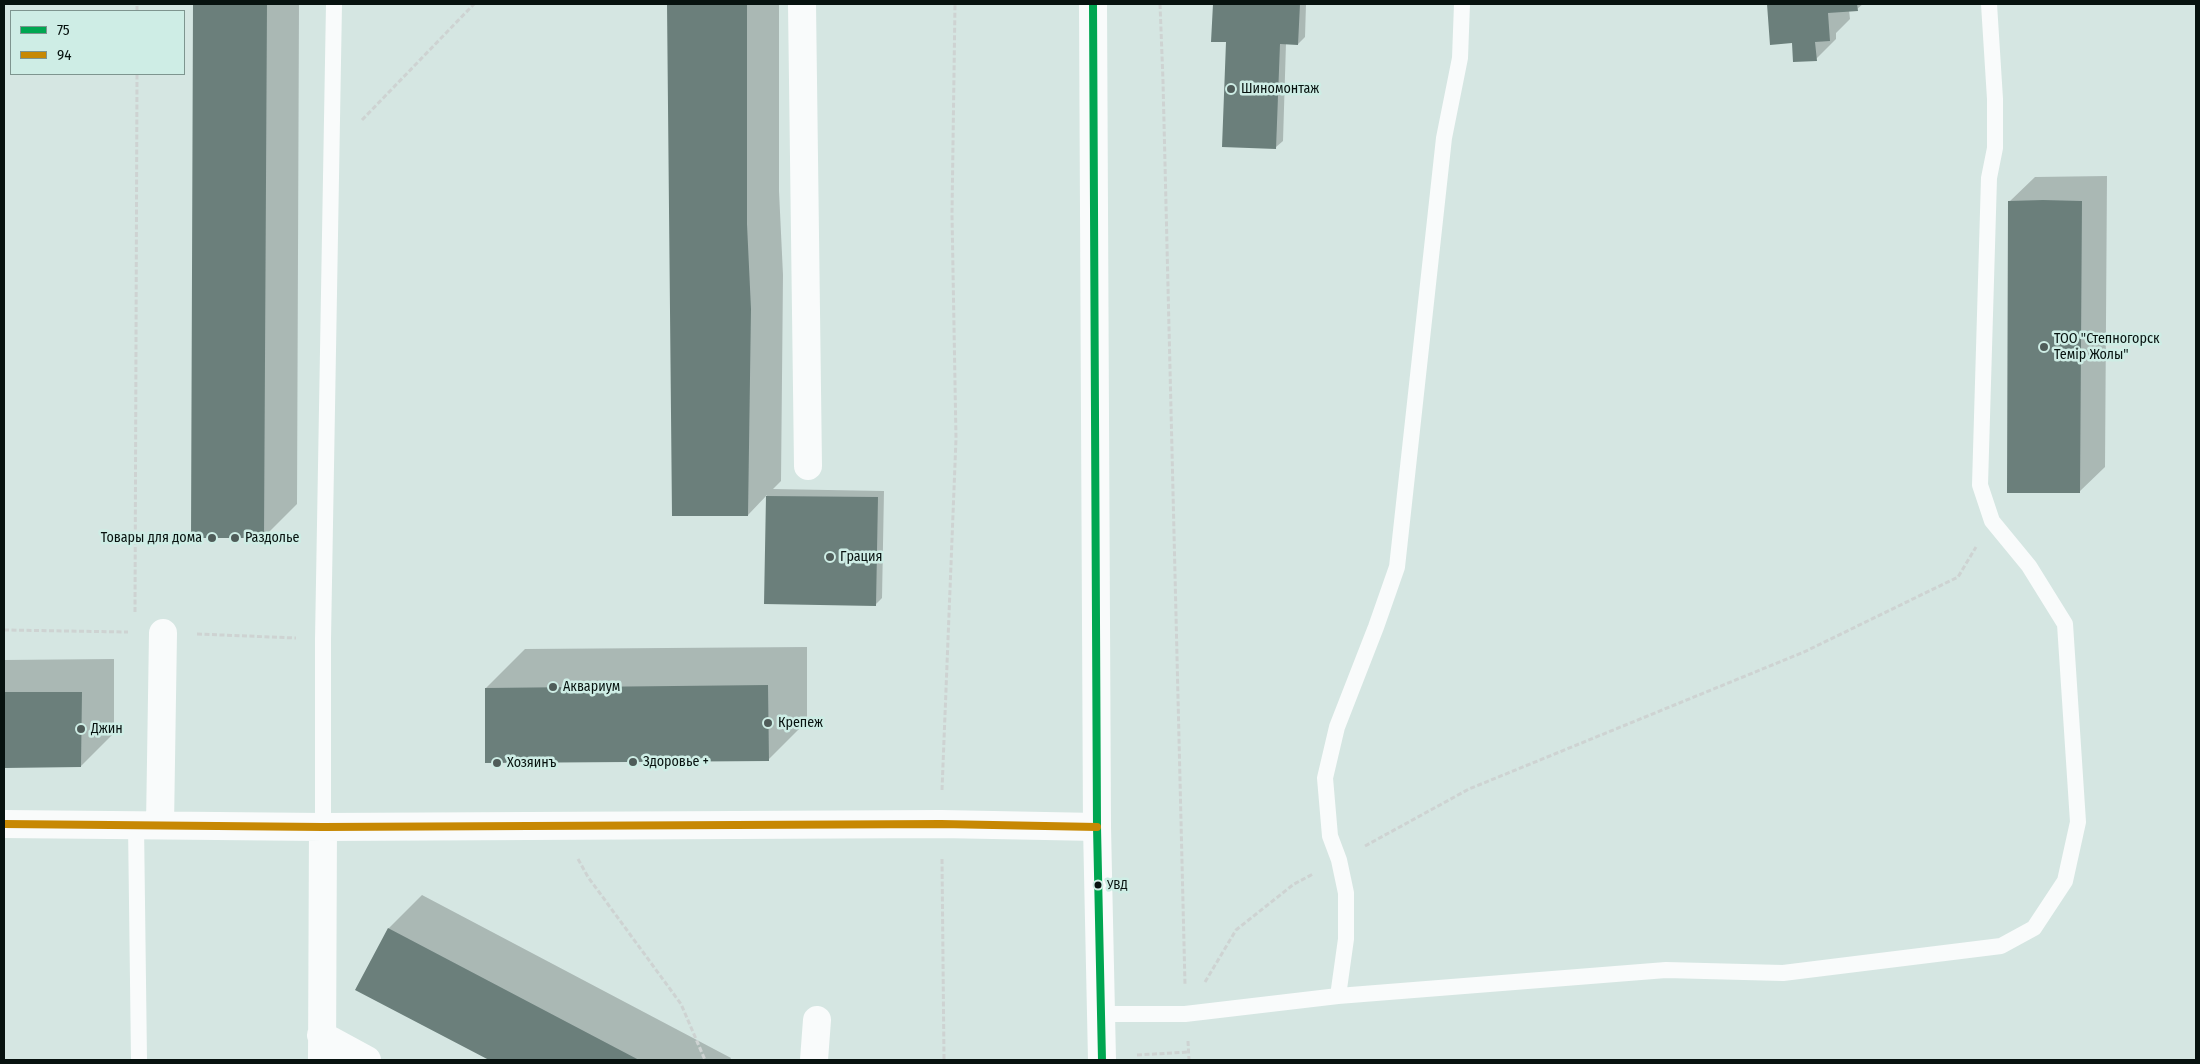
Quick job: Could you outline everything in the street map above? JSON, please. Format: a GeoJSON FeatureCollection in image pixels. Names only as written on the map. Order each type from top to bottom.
{"type":"FeatureCollection","features":[{"type":"Feature","properties":{"kind":"street"},"geometry":{"type":"LineString","coordinates":[[802,4],[808,466]]}},
{"type":"Feature","properties":{"kind":"street"},"geometry":{"type":"LineString","coordinates":[[1093,4],[1097,827],[1102,1060]]}},
{"type":"Feature","properties":{"kind":"street"},"geometry":{"type":"LineString","coordinates":[[148,824],[163,633]]}},
{"type":"Feature","properties":{"kind":"street"},"geometry":{"type":"LineString","coordinates":[[4,824],[324,827],[941,824],[1097,827]]}},
{"type":"Feature","properties":{"kind":"street"},"geometry":{"type":"LineString","coordinates":[[324,827],[322,1048],[367,1060]]}},
{"type":"Feature","properties":{"kind":"street"},"geometry":{"type":"LineString","coordinates":[[814,1060],[817,1020]]}},
{"type":"Feature","properties":{"kind":"lane"},"geometry":{"type":"LineString","coordinates":[[324,827],[323,639],[334,4]]}},
{"type":"Feature","properties":{"kind":"lane"},"geometry":{"type":"LineString","coordinates":[[1338,996],[1346,940],[1346,893],[1339,860],[1330,836],[1325,778],[1337,727],[1397,567],[1444,138],[1460,58],[1462,4]]}},
{"type":"Feature","properties":{"kind":"lane"},"geometry":{"type":"LineString","coordinates":[[1102,1014],[1185,1014],[1338,996],[1666,970],[1783,973],[2001,946],[2034,928],[2065,881],[2078,822],[2065,624],[2030,566],[1992,521],[1980,485],[1989,178],[1995,148],[1995,99],[1989,4]]}},
{"type":"Feature","properties":{"kind":"lane"},"geometry":{"type":"LineString","coordinates":[[139,1060],[148,824]]}},
{"type":"Feature","properties":{"kind":"path"},"geometry":{"type":"LineString","coordinates":[[331,152],[474,4]]}},
{"type":"Feature","properties":{"kind":"path"},"geometry":{"type":"LineString","coordinates":[[944,1060],[941,824],[956,439],[952,214],[954,4]]}},
{"type":"Feature","properties":{"kind":"path"},"geometry":{"type":"LineString","coordinates":[[1160,4],[1164,91],[1185,1014],[1189,1060]]}},
{"type":"Feature","properties":{"kind":"path"},"geometry":{"type":"LineString","coordinates":[[134,632],[137,75]]}},
{"type":"Feature","properties":{"kind":"path"},"geometry":{"type":"LineString","coordinates":[[1185,1014],[1236,930],[1294,884],[1469,789],[1804,652],[1958,577]]}},
{"type":"Feature","properties":{"kind":"path"},"geometry":{"type":"LineString","coordinates":[[4,630],[134,632],[323,639]]}},
{"type":"Feature","properties":{"kind":"path"},"geometry":{"type":"LineString","coordinates":[[558,826],[588,877],[681,1004],[705,1060]]}},
{"type":"Feature","properties":{"kind":"building"},"geometry":{"type":"Polygon","coordinates":[[[193,4],[267,4],[264,538],[191,538],[193,4]]]}},
{"type":"Feature","properties":{"kind":"building"},"geometry":{"type":"Polygon","coordinates":[[[667,4],[747,4],[747,224],[751,309],[748,516],[672,516],[667,4]]]}},
{"type":"Feature","properties":{"kind":"building"},"geometry":{"type":"Polygon","coordinates":[[[1213,4],[1300,4],[1298,45],[1280,44],[1276,149],[1222,147],[1226,42],[1211,42],[1213,4]]]}},
{"type":"Feature","properties":{"kind":"building"},"geometry":{"type":"Polygon","coordinates":[[[1767,4],[1857,4],[1858,11],[1828,13],[1830,41],[1815,42],[1817,61],[1793,62],[1792,43],[1770,45],[1767,4]]]}},
{"type":"Feature","properties":{"kind":"building","name":"ТОО \"Степногорск Темiр Жолы\""},"geometry":{"type":"Polygon","coordinates":[[[2008,201],[2082,201],[2080,493],[2007,493],[2008,201]]]}},
{"type":"Feature","properties":{"kind":"building"},"geometry":{"type":"Polygon","coordinates":[[[766,496],[878,497],[876,606],[764,604],[766,496]]]}},
{"type":"Feature","properties":{"kind":"building"},"geometry":{"type":"Polygon","coordinates":[[[768,685],[769,761],[485,763],[485,688],[768,685]]]}},
{"type":"Feature","properties":{"kind":"building"},"geometry":{"type":"Polygon","coordinates":[[[4,692],[82,692],[81,767],[4,768],[4,692]]]}},
{"type":"Feature","properties":{"kind":"building"},"geometry":{"type":"Polygon","coordinates":[[[388,928],[639,1060],[489,1060],[355,990],[388,928]]]}},
{"type":"Feature","properties":{"kind":"transit line","name":"75"},"geometry":{"type":"LineString","coordinates":[[1093,4],[1097,827],[1102,1060]]}},
{"type":"Feature","properties":{"kind":"transit line","name":"94"},"geometry":{"type":"LineString","coordinates":[[4,824],[323,827],[941,824],[1097,827]]}},
{"type":"Feature","properties":{"kind":"place","name":"Шиномонтаж"},"geometry":{"type":"Point","coordinates":[1231,89]}},
{"type":"Feature","properties":{"kind":"place","name":"ТОО \"Степногорск Темiр Жолы\""},"geometry":{"type":"Point","coordinates":[2044,347]}},
{"type":"Feature","properties":{"kind":"place","name":"Товары для дома"},"geometry":{"type":"Point","coordinates":[212,538]}},
{"type":"Feature","properties":{"kind":"place","name":"Раздолье"},"geometry":{"type":"Point","coordinates":[235,538]}},
{"type":"Feature","properties":{"kind":"place","name":"Грация"},"geometry":{"type":"Point","coordinates":[830,557]}},
{"type":"Feature","properties":{"kind":"place","name":"Аквариум"},"geometry":{"type":"Point","coordinates":[553,687]}},
{"type":"Feature","properties":{"kind":"place","name":"Крепеж"},"geometry":{"type":"Point","coordinates":[768,723]}},
{"type":"Feature","properties":{"kind":"place","name":"Джин"},"geometry":{"type":"Point","coordinates":[81,729]}},
{"type":"Feature","properties":{"kind":"place","name":"Здоровье +"},"geometry":{"type":"Point","coordinates":[633,762]}},
{"type":"Feature","properties":{"kind":"place","name":"Хозяинъ"},"geometry":{"type":"Point","coordinates":[497,763]}},
{"type":"Feature","properties":{"kind":"place","name":"УВД"},"geometry":{"type":"Point","coordinates":[1098,885]}}]}
